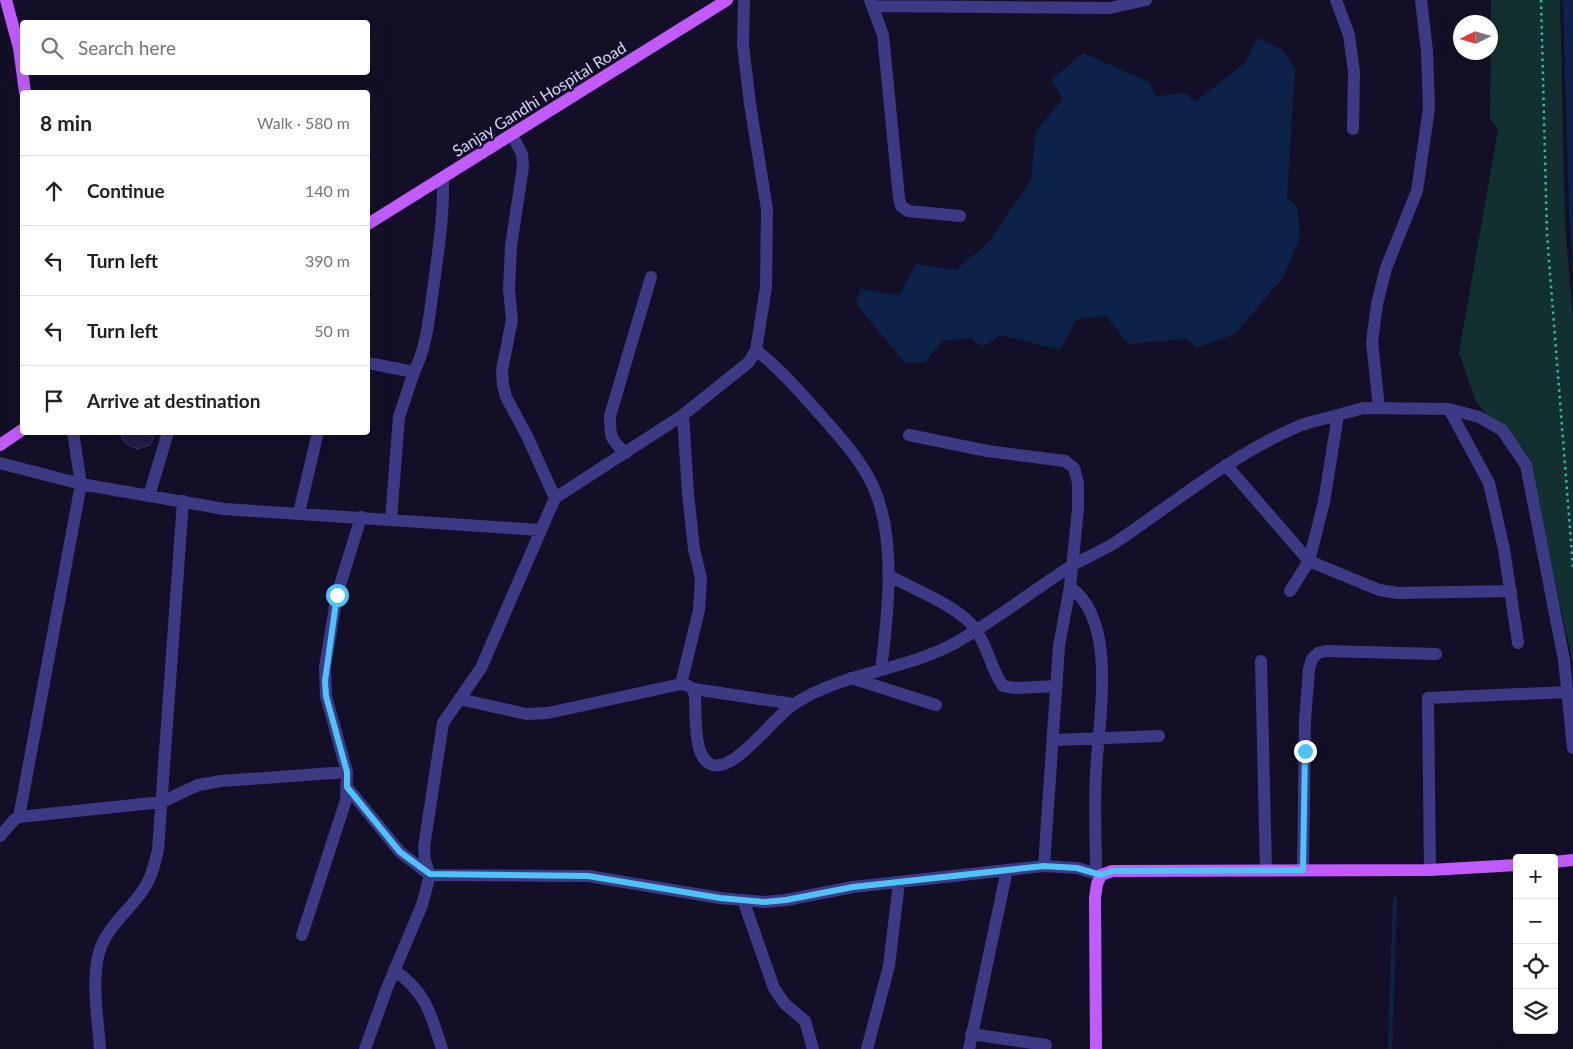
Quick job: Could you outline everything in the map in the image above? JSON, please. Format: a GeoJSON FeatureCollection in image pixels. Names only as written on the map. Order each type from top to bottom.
{"type":"FeatureCollection","features":[{"type":"Feature","properties":{"kind":"main road"},"geometry":{"type":"LineString","coordinates":[[6,0],[20,55]]}},
{"type":"Feature","properties":{"kind":"main road","name":"Sanjay Gandhi Hospital Road"},"geometry":{"type":"LineString","coordinates":[[370,223],[725,0]]}},
{"type":"Feature","properties":{"kind":"main road"},"geometry":{"type":"LineString","coordinates":[[23,75],[25,90]]}},
{"type":"Feature","properties":{"kind":"main road"},"geometry":{"type":"LineString","coordinates":[[0,445],[20,431]]}},
{"type":"Feature","properties":{"kind":"main road"},"geometry":{"type":"LineString","coordinates":[[1558,862],[1573,860]]}},
{"type":"Feature","properties":{"kind":"main road"},"geometry":{"type":"LineString","coordinates":[[1096,1049],[1095,898],[1098,874],[1112,871],[1430,870],[1513,865]]}},
{"type":"Feature","properties":{"kind":"street"},"geometry":{"type":"LineString","coordinates":[[365,1049],[394,970],[422,905],[430,874],[425,861],[424,847],[440,734],[449,712],[484,663],[555,498],[683,415],[749,362],[756,350],[766,287],[767,209],[750,104],[743,45],[744,0]]}},
{"type":"Feature","properties":{"kind":"street"},"geometry":{"type":"LineString","coordinates":[[960,216],[908,211],[901,206],[883,35],[871,3],[1110,8],[1146,0]]}},
{"type":"Feature","properties":{"kind":"street"},"geometry":{"type":"LineString","coordinates":[[1336,0],[1349,35],[1354,72],[1353,129]]}},
{"type":"Feature","properties":{"kind":"street"},"geometry":{"type":"LineString","coordinates":[[1378,408],[1372,342],[1377,304],[1386,268],[1417,191],[1429,108],[1427,51],[1421,0]]}},
{"type":"Feature","properties":{"kind":"street"},"geometry":{"type":"LineString","coordinates":[[512,135],[522,154],[523,167],[511,246],[509,289],[512,320],[502,370],[503,385],[506,397],[527,436],[555,498]]}},
{"type":"Feature","properties":{"kind":"street"},"geometry":{"type":"LineString","coordinates":[[392,519],[399,417],[414,372],[423,353],[444,218],[443,178]]}},
{"type":"Feature","properties":{"kind":"street"},"geometry":{"type":"LineString","coordinates":[[626,453],[614,443],[610,433],[610,416],[651,277]]}},
{"type":"Feature","properties":{"kind":"street"},"geometry":{"type":"LineString","coordinates":[[756,350],[778,368],[838,434],[862,465],[873,486],[881,508],[888,575],[889,607],[881,670]]}},
{"type":"Feature","properties":{"kind":"street"},"geometry":{"type":"LineString","coordinates":[[370,363],[414,372]]}},
{"type":"Feature","properties":{"kind":"street"},"geometry":{"type":"LineString","coordinates":[[694,690],[698,746],[702,757],[710,764],[722,767],[734,761],[793,704],[827,685],[927,656],[976,630],[1073,566],[1120,540],[1226,466],[1299,426],[1363,408],[1449,409],[1479,417],[1502,430],[1526,465],[1568,692],[1573,748]]}},
{"type":"Feature","properties":{"kind":"street"},"geometry":{"type":"LineString","coordinates":[[1449,409],[1489,483],[1511,591],[1518,644]]}},
{"type":"Feature","properties":{"kind":"street"},"geometry":{"type":"LineString","coordinates":[[681,684],[699,610],[701,578],[694,549],[683,415]]}},
{"type":"Feature","properties":{"kind":"street"},"geometry":{"type":"LineString","coordinates":[[1290,591],[1309,562],[1324,502],[1338,415]]}},
{"type":"Feature","properties":{"kind":"street"},"geometry":{"type":"LineString","coordinates":[[19,817],[81,484],[73,435]]}},
{"type":"Feature","properties":{"kind":"street"},"geometry":{"type":"LineString","coordinates":[[149,496],[167,435]]}},
{"type":"Feature","properties":{"kind":"street"},"geometry":{"type":"LineString","coordinates":[[299,513],[317,435]]}},
{"type":"Feature","properties":{"kind":"street"},"geometry":{"type":"LineString","coordinates":[[909,436],[987,451],[1065,462],[1074,468],[1078,483],[1073,566],[1059,646],[1044,866]]}},
{"type":"Feature","properties":{"kind":"street"},"geometry":{"type":"LineString","coordinates":[[0,463],[81,484],[224,509],[540,530]]}},
{"type":"Feature","properties":{"kind":"street"},"geometry":{"type":"LineString","coordinates":[[1226,466],[1309,562],[1379,590],[1398,593],[1511,591]]}},
{"type":"Feature","properties":{"kind":"street"},"geometry":{"type":"LineString","coordinates":[[100,1049],[96,971],[98,955],[111,928],[145,887],[153,870],[158,850],[183,501]]}},
{"type":"Feature","properties":{"kind":"street"},"geometry":{"type":"LineString","coordinates":[[302,935],[346,800],[347,772],[326,696],[325,668],[337,595],[361,517]]}},
{"type":"Feature","properties":{"kind":"street"},"geometry":{"type":"LineString","coordinates":[[888,575],[954,610],[976,630],[1003,686],[1008,688],[1057,686]]}},
{"type":"Feature","properties":{"kind":"street"},"geometry":{"type":"LineString","coordinates":[[347,787],[400,852],[430,874],[588,876],[743,900],[786,900],[853,887],[1044,866],[1077,868],[1098,874],[1098,737],[1103,679],[1100,650],[1092,614],[1080,594],[1070,587]]}},
{"type":"Feature","properties":{"kind":"street"},"geometry":{"type":"LineString","coordinates":[[1303,870],[1306,720],[1309,669],[1312,659],[1326,651],[1436,654]]}},
{"type":"Feature","properties":{"kind":"street"},"geometry":{"type":"LineString","coordinates":[[1261,661],[1266,871]]}},
{"type":"Feature","properties":{"kind":"street"},"geometry":{"type":"LineString","coordinates":[[852,678],[936,705]]}},
{"type":"Feature","properties":{"kind":"street"},"geometry":{"type":"LineString","coordinates":[[459,699],[526,714],[548,713],[681,684],[688,685],[694,690],[793,704]]}},
{"type":"Feature","properties":{"kind":"street"},"geometry":{"type":"LineString","coordinates":[[1430,870],[1428,698],[1568,692]]}},
{"type":"Feature","properties":{"kind":"street"},"geometry":{"type":"LineString","coordinates":[[1054,740],[1159,736]]}},
{"type":"Feature","properties":{"kind":"street"},"geometry":{"type":"LineString","coordinates":[[2,831],[19,817],[162,802],[198,785],[221,780],[347,772]]}},
{"type":"Feature","properties":{"kind":"street"},"geometry":{"type":"LineString","coordinates":[[970,1049],[971,1034],[996,930],[1007,870]]}},
{"type":"Feature","properties":{"kind":"street"},"geometry":{"type":"LineString","coordinates":[[867,1049],[889,966],[899,882]]}},
{"type":"Feature","properties":{"kind":"street"},"geometry":{"type":"LineString","coordinates":[[743,900],[774,988],[784,1003],[805,1021],[813,1049]]}},
{"type":"Feature","properties":{"kind":"street"},"geometry":{"type":"LineString","coordinates":[[394,970],[411,981],[419,990],[435,1025],[442,1049]]}},
{"type":"Feature","properties":{"kind":"street"},"geometry":{"type":"LineString","coordinates":[[971,1034],[1046,1045]]}},
{"type":"Feature","properties":{"kind":"path"},"geometry":{"type":"LineString","coordinates":[[1541,0],[1547,235],[1573,567]]}},
{"type":"Feature","properties":{"kind":"green space"},"geometry":{"type":"Polygon","coordinates":[[[1491,0],[1560,0],[1565,223],[1573,318],[1573,686],[1572,659],[1527,454],[1490,419],[1476,401],[1459,353],[1498,129],[1490,119],[1490,60],[1498,60],[1498,15],[1491,15],[1491,0]]]}},
{"type":"Feature","properties":{"kind":"water"},"geometry":{"type":"Polygon","coordinates":[[[1563,0],[1573,0],[1573,266],[1569,214],[1563,0]]]}},
{"type":"Feature","properties":{"kind":"water"},"geometry":{"type":"Polygon","coordinates":[[[1258,38],[1283,50],[1295,69],[1287,197],[1297,206],[1300,236],[1284,276],[1235,334],[1197,348],[1186,339],[1128,344],[1106,316],[1077,319],[1060,350],[1001,335],[982,347],[971,338],[942,341],[925,362],[905,363],[856,304],[860,289],[899,295],[916,264],[956,270],[988,243],[1031,180],[1036,131],[1063,99],[1051,80],[1083,53],[1149,82],[1156,96],[1185,93],[1195,102],[1245,63],[1258,38]]]}},
{"type":"Feature","properties":{"kind":"building"},"geometry":{"type":"Polygon","coordinates":[[[121,435],[155,435],[150,445],[137,449],[125,443],[121,435]]]}},
{"type":"Feature","properties":{"kind":"waterway"},"geometry":{"type":"LineString","coordinates":[[1390,1049],[1395,899]]}},
{"type":"Feature","properties":{"kind":"route"},"geometry":{"type":"LineString","coordinates":[[337,595],[333,610],[325,681],[326,696],[347,772],[347,787],[400,852],[430,874],[588,876],[720,898],[765,902],[786,900],[853,887],[1044,866],[1077,868],[1101,875],[1112,871],[1303,870],[1305,751]]}}]}
